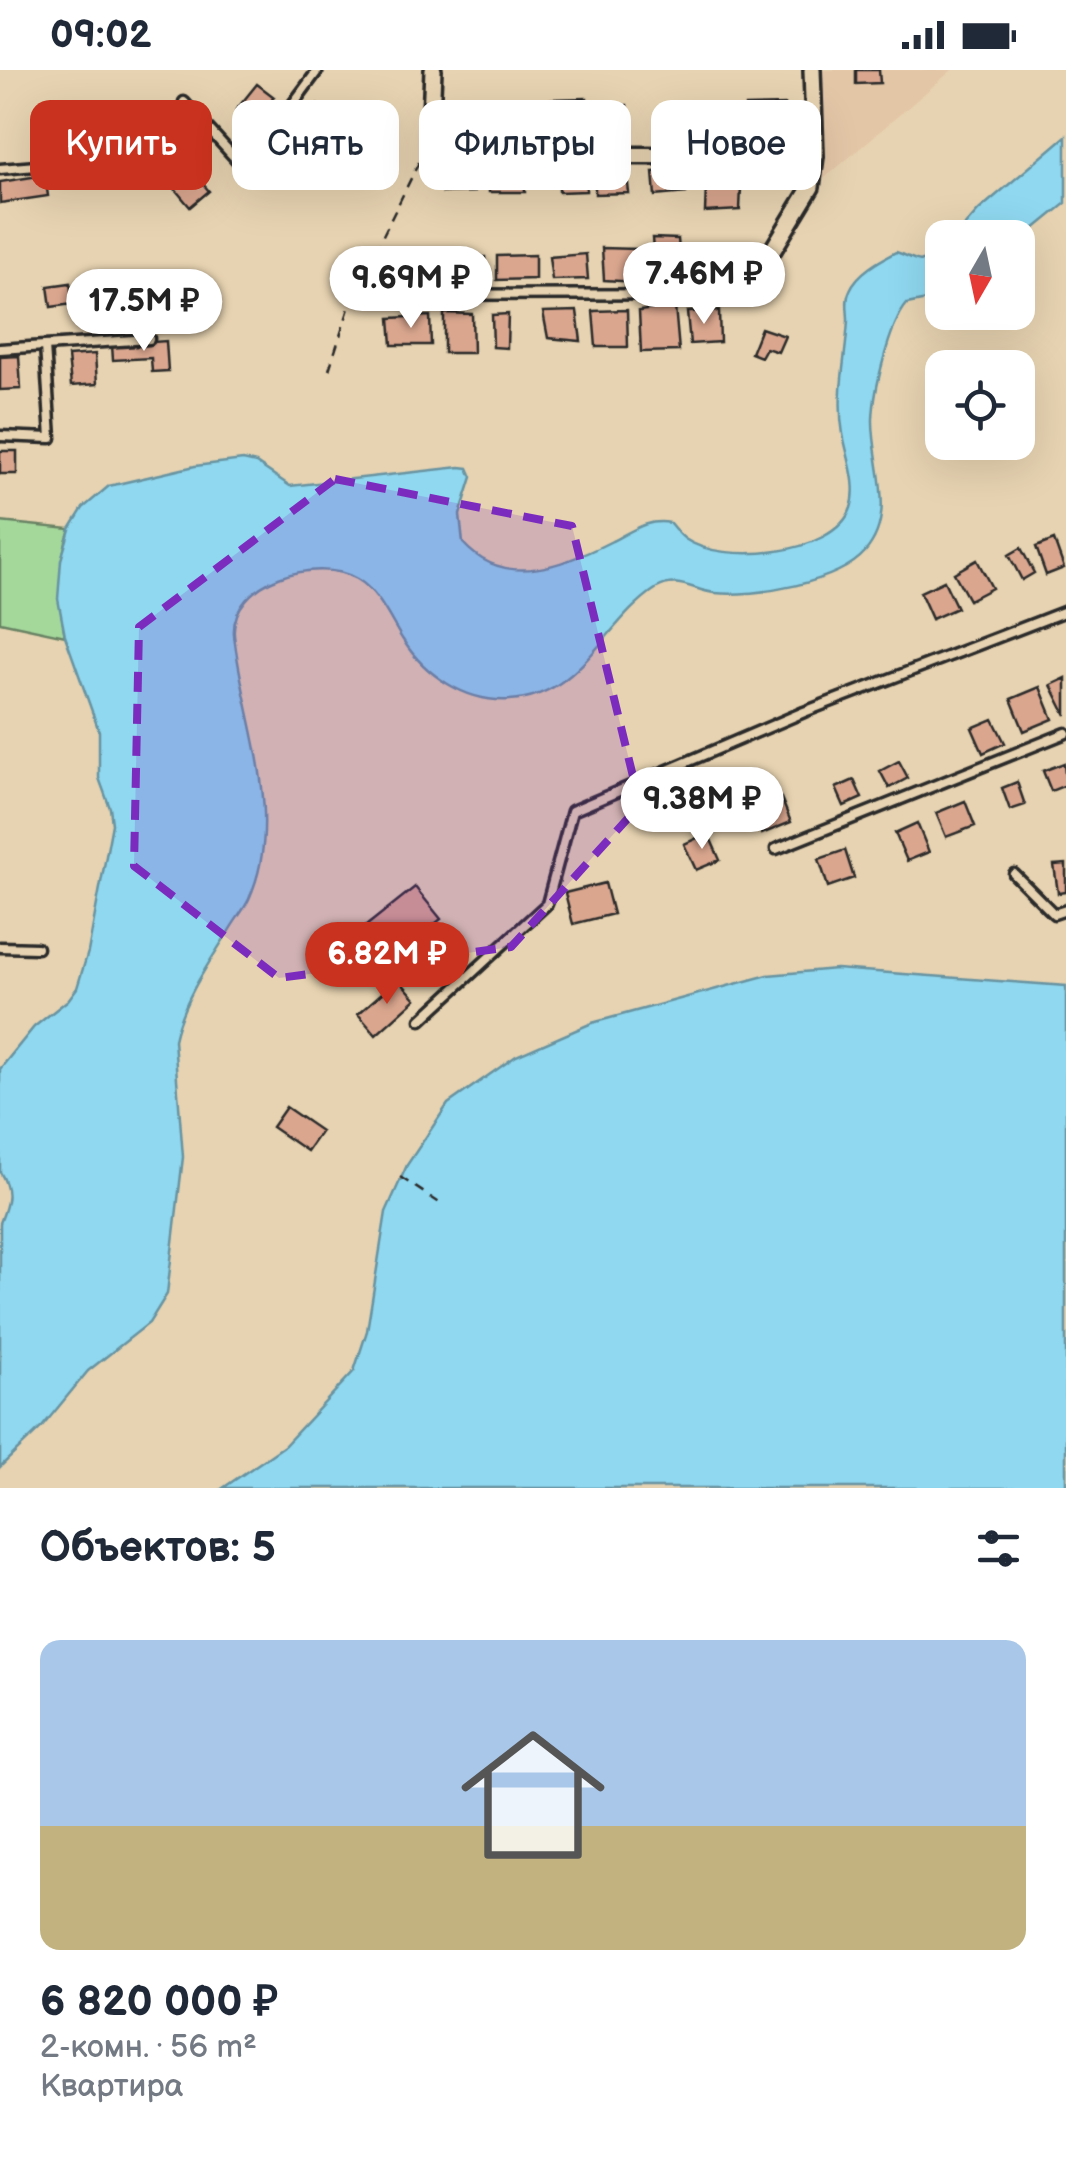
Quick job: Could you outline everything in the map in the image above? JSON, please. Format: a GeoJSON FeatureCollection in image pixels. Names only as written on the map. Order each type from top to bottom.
{"type":"FeatureCollection","features":[{"type":"Feature","properties":{"kind":"street"},"geometry":{"type":"LineString","coordinates":[[432,100],[433,70]]}},
{"type":"Feature","properties":{"kind":"street"},"geometry":{"type":"LineString","coordinates":[[812,70],[813,100]]}},
{"type":"Feature","properties":{"kind":"street"},"geometry":{"type":"LineString","coordinates":[[746,294],[809,190]]}},
{"type":"Feature","properties":{"kind":"lane"},"geometry":{"type":"LineString","coordinates":[[212,133],[245,169],[318,70]]}},
{"type":"Feature","properties":{"kind":"lane"},"geometry":{"type":"LineString","coordinates":[[0,169],[30,167]]}},
{"type":"Feature","properties":{"kind":"lane"},"geometry":{"type":"LineString","coordinates":[[353,295],[746,294]]}},
{"type":"Feature","properties":{"kind":"lane"},"geometry":{"type":"LineString","coordinates":[[0,349],[149,339]]}},
{"type":"Feature","properties":{"kind":"lane"},"geometry":{"type":"LineString","coordinates":[[0,436],[51,438],[45,346]]}},
{"type":"Feature","properties":{"kind":"lane"},"geometry":{"type":"LineString","coordinates":[[421,1020],[547,904],[572,811],[804,712],[1066,611]]}},
{"type":"Feature","properties":{"kind":"lane"},"geometry":{"type":"LineString","coordinates":[[776,849],[1066,733]]}},
{"type":"Feature","properties":{"kind":"lane"},"geometry":{"type":"LineString","coordinates":[[1014,874],[1054,914],[1066,910]]}},
{"type":"Feature","properties":{"kind":"lane"},"geometry":{"type":"LineString","coordinates":[[0,948],[37,948]]}},
{"type":"Feature","properties":{"kind":"path"},"geometry":{"type":"LineString","coordinates":[[329,370],[353,295],[419,162]]}},
{"type":"Feature","properties":{"kind":"path"},"geometry":{"type":"LineString","coordinates":[[400,1178],[442,1204]]}},
{"type":"Feature","properties":{"kind":"highlighted area"},"geometry":{"type":"Polygon","coordinates":[[[335,479],[572,526],[640,805],[511,947],[279,978],[134,866],[139,627],[335,479]]]}},
{"type":"Feature","properties":{"kind":"shaded area"},"geometry":{"type":"Polygon","coordinates":[[[817,70],[952,70],[821,181],[821,100],[818,100],[817,70]]]}},
{"type":"Feature","properties":{"kind":"green space"},"geometry":{"type":"Polygon","coordinates":[[[0,522],[70,529],[60,582],[65,636],[0,622],[0,522]]]}},
{"type":"Feature","properties":{"kind":"water"},"geometry":{"type":"Polygon","coordinates":[[[1066,136],[1066,203],[1035,228],[1035,220],[970,220],[1066,136]]]}},
{"type":"Feature","properties":{"kind":"water"},"geometry":{"type":"Polygon","coordinates":[[[896,252],[924,261],[925,300],[907,304],[900,314],[876,392],[873,419],[881,488],[880,521],[865,552],[836,572],[795,586],[752,593],[715,593],[672,583],[657,588],[638,602],[591,655],[556,686],[510,700],[463,692],[435,675],[412,653],[372,591],[357,579],[321,570],[300,572],[261,587],[246,600],[237,616],[234,635],[259,767],[264,834],[260,867],[249,899],[197,984],[174,1040],[183,1157],[167,1294],[149,1323],[88,1371],[42,1427],[0,1467],[0,1223],[8,1197],[0,1172],[0,1069],[34,1027],[77,988],[88,952],[112,824],[99,778],[99,731],[65,636],[58,599],[61,560],[70,529],[83,508],[109,486],[195,466],[243,460],[256,463],[290,486],[460,467],[468,468],[472,477],[460,515],[463,543],[497,566],[536,569],[555,565],[654,522],[670,523],[685,539],[724,552],[776,551],[801,546],[841,524],[853,499],[841,405],[850,290],[864,272],[896,252]]]}},
{"type":"Feature","properties":{"kind":"water"},"geometry":{"type":"Polygon","coordinates":[[[836,969],[1066,986],[1066,1488],[223,1488],[284,1446],[354,1371],[367,1331],[386,1212],[407,1165],[448,1104],[516,1056],[592,1023],[768,975],[836,969]]]}},
{"type":"Feature","properties":{"kind":"building"},"geometry":{"type":"Polygon","coordinates":[[[856,70],[879,70],[880,83],[856,84],[856,70]]]}},
{"type":"Feature","properties":{"kind":"building"},"geometry":{"type":"Polygon","coordinates":[[[257,84],[274,97],[272,100],[244,100],[257,84]]]}},
{"type":"Feature","properties":{"kind":"building"},"geometry":{"type":"Polygon","coordinates":[[[30,177],[30,190],[47,190],[48,196],[0,203],[0,182],[30,177]]]}},
{"type":"Feature","properties":{"kind":"building"},"geometry":{"type":"Polygon","coordinates":[[[176,190],[208,190],[209,191],[190,207],[176,190]]]}},
{"type":"Feature","properties":{"kind":"building"},"geometry":{"type":"Polygon","coordinates":[[[443,190],[474,190],[474,192],[443,193],[443,190]]]}},
{"type":"Feature","properties":{"kind":"building"},"geometry":{"type":"Polygon","coordinates":[[[525,190],[525,192],[489,192],[525,190]]]}},
{"type":"Feature","properties":{"kind":"building"},"geometry":{"type":"Polygon","coordinates":[[[595,190],[629,193],[595,194],[595,190]]]}},
{"type":"Feature","properties":{"kind":"building"},"geometry":{"type":"Polygon","coordinates":[[[654,190],[686,190],[686,193],[655,196],[654,190]]]}},
{"type":"Feature","properties":{"kind":"building"},"geometry":{"type":"Polygon","coordinates":[[[706,190],[741,190],[740,210],[705,212],[706,190]]]}},
{"type":"Feature","properties":{"kind":"building"},"geometry":{"type":"Polygon","coordinates":[[[652,238],[678,239],[681,274],[655,274],[652,238]]]}},
{"type":"Feature","properties":{"kind":"building"},"geometry":{"type":"Polygon","coordinates":[[[602,248],[637,249],[637,282],[604,280],[602,248]]]}},
{"type":"Feature","properties":{"kind":"building"},"geometry":{"type":"Polygon","coordinates":[[[586,254],[588,279],[552,280],[549,257],[586,254]]]}},
{"type":"Feature","properties":{"kind":"building"},"geometry":{"type":"Polygon","coordinates":[[[535,255],[535,279],[497,280],[497,256],[535,255]]]}},
{"type":"Feature","properties":{"kind":"building"},"geometry":{"type":"Polygon","coordinates":[[[419,256],[421,283],[394,284],[393,261],[419,256]]]}},
{"type":"Feature","properties":{"kind":"building"},"geometry":{"type":"Polygon","coordinates":[[[485,257],[487,282],[456,281],[453,259],[485,257]]]}},
{"type":"Feature","properties":{"kind":"building"},"geometry":{"type":"Polygon","coordinates":[[[141,279],[144,303],[130,304],[128,281],[141,279]]]}},
{"type":"Feature","properties":{"kind":"building"},"geometry":{"type":"Polygon","coordinates":[[[70,283],[73,304],[51,307],[48,286],[70,283]]]}},
{"type":"Feature","properties":{"kind":"building"},"geometry":{"type":"Polygon","coordinates":[[[675,306],[679,351],[641,352],[639,311],[675,306]]]}},
{"type":"Feature","properties":{"kind":"building"},"geometry":{"type":"Polygon","coordinates":[[[627,310],[628,347],[596,347],[593,311],[627,310]]]}},
{"type":"Feature","properties":{"kind":"building"},"geometry":{"type":"Polygon","coordinates":[[[577,311],[581,341],[548,338],[543,312],[577,311]]]}},
{"type":"Feature","properties":{"kind":"building"},"geometry":{"type":"Polygon","coordinates":[[[719,311],[720,342],[690,344],[687,312],[719,311]]]}},
{"type":"Feature","properties":{"kind":"building"},"geometry":{"type":"Polygon","coordinates":[[[444,313],[472,314],[473,353],[444,353],[444,313]]]}},
{"type":"Feature","properties":{"kind":"building"},"geometry":{"type":"Polygon","coordinates":[[[508,314],[507,348],[493,347],[492,315],[508,314]]]}},
{"type":"Feature","properties":{"kind":"building"},"geometry":{"type":"Polygon","coordinates":[[[430,316],[431,345],[392,345],[390,318],[430,316]]]}},
{"type":"Feature","properties":{"kind":"building"},"geometry":{"type":"Polygon","coordinates":[[[761,328],[785,336],[778,352],[766,348],[761,357],[751,353],[761,328]]]}},
{"type":"Feature","properties":{"kind":"building"},"geometry":{"type":"Polygon","coordinates":[[[166,341],[168,371],[152,372],[151,358],[113,360],[112,345],[166,341]]]}},
{"type":"Feature","properties":{"kind":"building"},"geometry":{"type":"Polygon","coordinates":[[[95,354],[97,384],[71,386],[68,356],[95,354]]]}},
{"type":"Feature","properties":{"kind":"building"},"geometry":{"type":"Polygon","coordinates":[[[19,356],[21,389],[0,390],[0,357],[19,356]]]}},
{"type":"Feature","properties":{"kind":"building"},"geometry":{"type":"Polygon","coordinates":[[[0,451],[17,451],[17,474],[0,474],[0,451]]]}},
{"type":"Feature","properties":{"kind":"building"},"geometry":{"type":"Polygon","coordinates":[[[1054,540],[1064,568],[1046,575],[1036,547],[1054,540]]]}},
{"type":"Feature","properties":{"kind":"building"},"geometry":{"type":"Polygon","coordinates":[[[1021,548],[1034,573],[1022,580],[1009,555],[1021,548]]]}},
{"type":"Feature","properties":{"kind":"building"},"geometry":{"type":"Polygon","coordinates":[[[977,560],[992,588],[969,600],[954,573],[977,560]]]}},
{"type":"Feature","properties":{"kind":"building"},"geometry":{"type":"Polygon","coordinates":[[[944,581],[957,608],[932,619],[920,592],[944,581]]]}},
{"type":"Feature","properties":{"kind":"building"},"geometry":{"type":"Polygon","coordinates":[[[1066,678],[1066,715],[1051,685],[1066,678]]]}},
{"type":"Feature","properties":{"kind":"building"},"geometry":{"type":"Polygon","coordinates":[[[1040,687],[1053,719],[1024,731],[1011,699],[1040,687]]]}},
{"type":"Feature","properties":{"kind":"building"},"geometry":{"type":"Polygon","coordinates":[[[993,719],[1005,743],[983,753],[972,728],[993,719]]]}},
{"type":"Feature","properties":{"kind":"building"},"geometry":{"type":"Polygon","coordinates":[[[899,761],[908,778],[889,788],[880,771],[899,761]]]}},
{"type":"Feature","properties":{"kind":"building"},"geometry":{"type":"Polygon","coordinates":[[[1064,763],[1066,785],[1051,791],[1043,771],[1064,763]]]}},
{"type":"Feature","properties":{"kind":"building"},"geometry":{"type":"Polygon","coordinates":[[[854,780],[862,798],[844,806],[836,788],[854,780]]]}},
{"type":"Feature","properties":{"kind":"building"},"geometry":{"type":"Polygon","coordinates":[[[1017,782],[1025,805],[1010,810],[1002,788],[1017,782]]]}},
{"type":"Feature","properties":{"kind":"building"},"geometry":{"type":"Polygon","coordinates":[[[781,798],[791,822],[762,834],[752,811],[781,798]]]}},
{"type":"Feature","properties":{"kind":"building"},"geometry":{"type":"Polygon","coordinates":[[[965,801],[975,826],[946,837],[936,813],[965,801]]]}},
{"type":"Feature","properties":{"kind":"building"},"geometry":{"type":"Polygon","coordinates":[[[917,823],[929,852],[907,861],[895,833],[917,823]]]}},
{"type":"Feature","properties":{"kind":"building"},"geometry":{"type":"Polygon","coordinates":[[[708,833],[720,860],[696,870],[684,844],[708,833]]]}},
{"type":"Feature","properties":{"kind":"building"},"geometry":{"type":"Polygon","coordinates":[[[845,850],[854,878],[828,887],[819,859],[845,850]]]}},
{"type":"Feature","properties":{"kind":"building"},"geometry":{"type":"Polygon","coordinates":[[[1066,864],[1066,892],[1058,893],[1054,865],[1066,864]]]}},
{"type":"Feature","properties":{"kind":"building"},"geometry":{"type":"Polygon","coordinates":[[[605,883],[613,914],[573,924],[565,893],[605,883]]]}},
{"type":"Feature","properties":{"kind":"building"},"geometry":{"type":"Polygon","coordinates":[[[415,887],[441,919],[368,977],[342,945],[415,887]]]}},
{"type":"Feature","properties":{"kind":"building"},"geometry":{"type":"Polygon","coordinates":[[[398,979],[416,999],[376,1035],[358,1014],[398,979]]]}},
{"type":"Feature","properties":{"kind":"building"},"geometry":{"type":"Polygon","coordinates":[[[286,1107],[321,1131],[307,1151],[272,1127],[286,1107]]]}}]}
